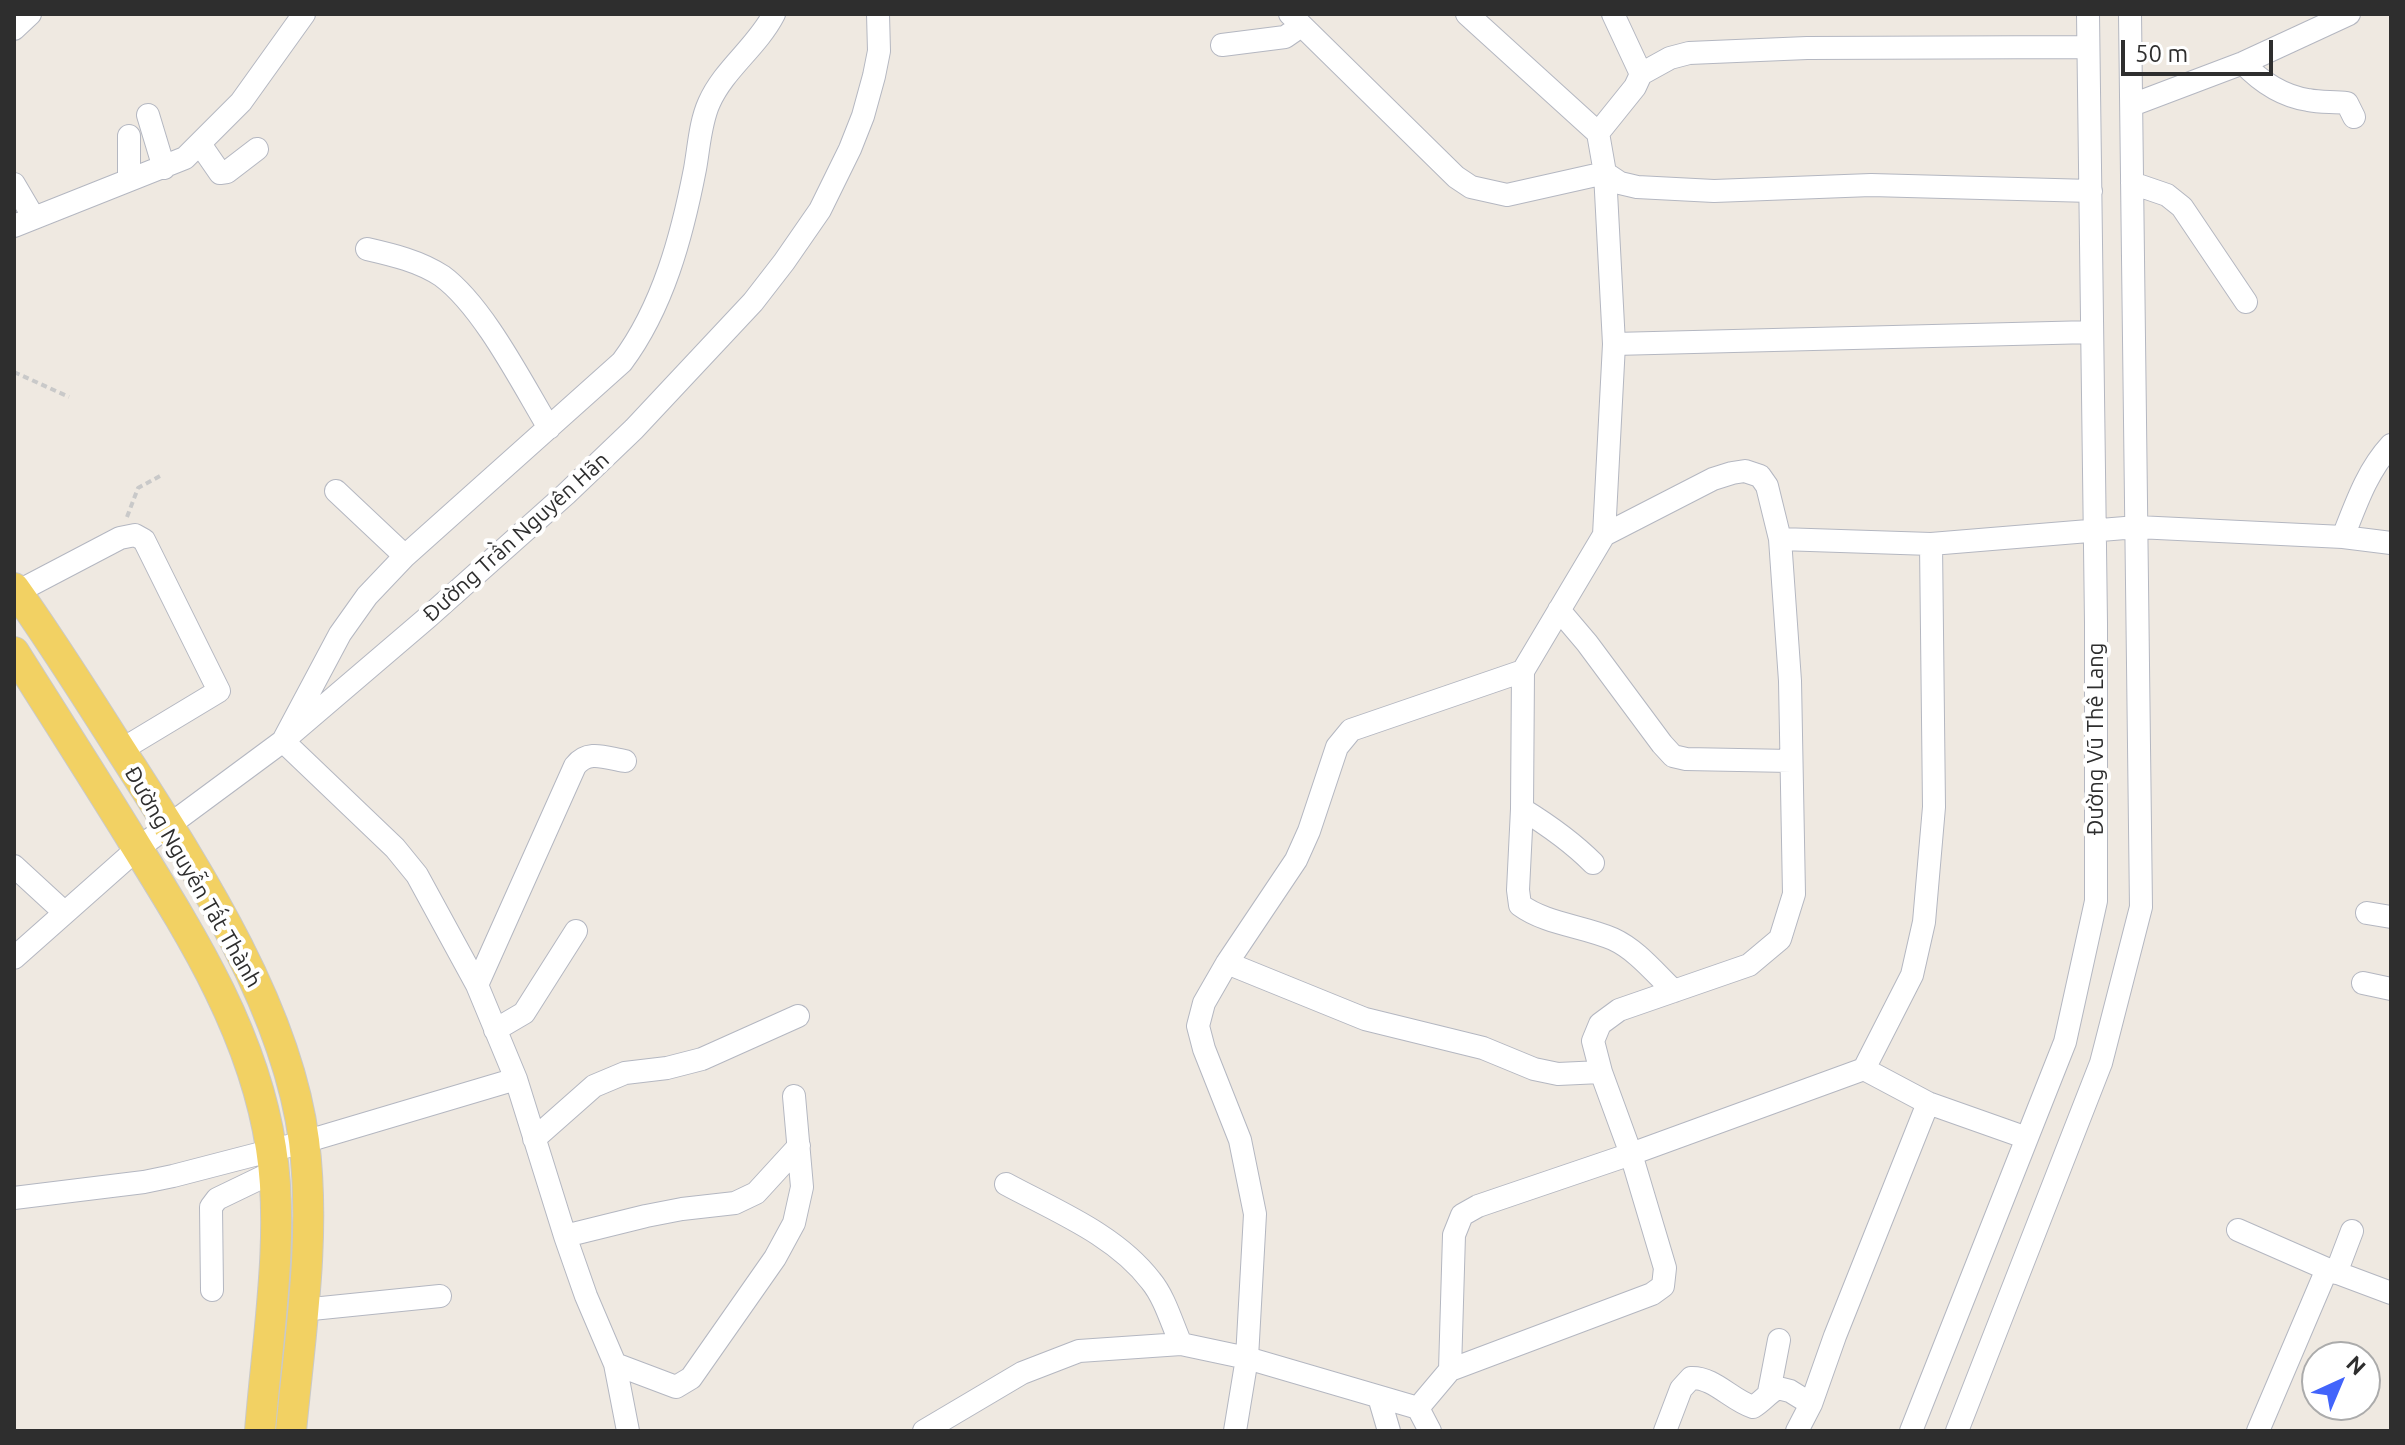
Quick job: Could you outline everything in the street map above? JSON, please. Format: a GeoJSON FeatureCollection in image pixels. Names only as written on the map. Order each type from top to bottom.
{"type":"FeatureCollection","features":[{"type":"Feature","properties":{"kind":"main road","name":"Đường Nguyễn Tất Thành"},"geometry":{"type":"LineString","coordinates":[[15,590],[121,750],[217,908],[260,992],[291,1080],[304,1142],[308,1233],[291,1431]]}},
{"type":"Feature","properties":{"kind":"main road","name":"Đường Nguyễn Tất Thành"},"geometry":{"type":"LineString","coordinates":[[14,652],[184,924],[230,1011],[259,1087],[272,1161],[276,1234],[260,1431]]}},
{"type":"Feature","properties":{"kind":"street"},"geometry":{"type":"LineString","coordinates":[[14,29],[30,14]]}},
{"type":"Feature","properties":{"kind":"street"},"geometry":{"type":"LineString","coordinates":[[14,184],[24,222],[185,158],[241,102],[304,14]]}},
{"type":"Feature","properties":{"kind":"street"},"geometry":{"type":"LineString","coordinates":[[628,1431],[615,1364],[565,1236],[516,1079],[477,985],[417,875],[395,848],[283,741],[340,634],[367,596],[405,556],[622,362],[647,324],[678,241],[709,104],[722,80],[757,40],[774,14]]}},
{"type":"Feature","properties":{"kind":"street","name":"Đường Trần Nguyên Hãn"},"geometry":{"type":"LineString","coordinates":[[14,958],[137,849],[283,741],[566,494],[634,429],[753,302],[811,224],[850,149],[874,76],[879,51],[878,14]]}},
{"type":"Feature","properties":{"kind":"street"},"geometry":{"type":"LineString","coordinates":[[1467,14],[1598,133],[1605,173],[1614,344],[1604,535],[1523,671],[1520,905],[1532,914],[1616,940],[1639,956],[1674,991]]}},
{"type":"Feature","properties":{"kind":"street"},"geometry":{"type":"LineString","coordinates":[[1613,14],[1641,74]]}},
{"type":"Feature","properties":{"kind":"street","name":"Đường Vũ Thê Lang"},"geometry":{"type":"LineString","coordinates":[[1911,1431],[2065,1042],[2096,901],[2088,14]]}},
{"type":"Feature","properties":{"kind":"street","name":"Đường Vũ Thê Lang"},"geometry":{"type":"LineString","coordinates":[[1957,1431],[2101,1063],[2141,907],[2130,14]]}},
{"type":"Feature","properties":{"kind":"street"},"geometry":{"type":"LineString","coordinates":[[2132,105],[2243,63],[2349,14]]}},
{"type":"Feature","properties":{"kind":"street"},"geometry":{"type":"LineString","coordinates":[[1222,45],[1285,37],[1296,20],[1456,177],[1471,187],[1507,195],[1605,173],[1620,183],[1637,187],[1714,191],[1871,185],[2091,191]]}},
{"type":"Feature","properties":{"kind":"street"},"geometry":{"type":"LineString","coordinates":[[1598,133],[1635,87],[1641,74],[1670,58],[1689,53],[1807,48],[2088,47]]}},
{"type":"Feature","properties":{"kind":"street"},"geometry":{"type":"LineString","coordinates":[[2243,63],[2264,84],[2309,101],[2347,103],[2354,117]]}},
{"type":"Feature","properties":{"kind":"street"},"geometry":{"type":"LineString","coordinates":[[148,115],[164,168]]}},
{"type":"Feature","properties":{"kind":"street"},"geometry":{"type":"LineString","coordinates":[[129,136],[129,180]]}},
{"type":"Feature","properties":{"kind":"street"},"geometry":{"type":"LineString","coordinates":[[200,144],[220,173],[227,172],[257,149]]}},
{"type":"Feature","properties":{"kind":"street"},"geometry":{"type":"LineString","coordinates":[[2132,183],[2167,195],[2182,207],[2246,302]]}},
{"type":"Feature","properties":{"kind":"street"},"geometry":{"type":"LineString","coordinates":[[367,249],[413,261],[442,277],[471,304],[549,428]]}},
{"type":"Feature","properties":{"kind":"street"},"geometry":{"type":"LineString","coordinates":[[1614,344],[2092,332]]}},
{"type":"Feature","properties":{"kind":"street"},"geometry":{"type":"LineString","coordinates":[[2343,537],[2365,480],[2391,445]]}},
{"type":"Feature","properties":{"kind":"street"},"geometry":{"type":"LineString","coordinates":[[1418,1408],[1450,1370],[1652,1294],[1663,1286],[1665,1268],[1593,1041],[1600,1024],[1619,1010],[1749,965],[1780,939],[1794,894],[1790,681],[1780,539],[1767,486],[1760,476],[1745,471],[1732,473],[1713,479],[1604,535]]}},
{"type":"Feature","properties":{"kind":"street"},"geometry":{"type":"LineString","coordinates":[[336,491],[405,556]]}},
{"type":"Feature","properties":{"kind":"street"},"geometry":{"type":"LineString","coordinates":[[1780,539],[1931,544],[2137,527],[2343,537],[2391,543]]}},
{"type":"Feature","properties":{"kind":"street"},"geometry":{"type":"LineString","coordinates":[[15,590],[120,538],[135,535],[144,540],[219,691],[121,750]]}},
{"type":"Feature","properties":{"kind":"street"},"geometry":{"type":"LineString","coordinates":[[1450,1370],[1454,1235],[1462,1215],[1478,1206],[1864,1069],[1912,975],[1924,922],[1934,807],[1931,544]]}},
{"type":"Feature","properties":{"kind":"street"},"geometry":{"type":"LineString","coordinates":[[1559,610],[1673,756],[1686,759],[1791,761]]}},
{"type":"Feature","properties":{"kind":"street"},"geometry":{"type":"LineString","coordinates":[[1235,1431],[1247,1358],[1255,1214],[1240,1140],[1198,1026],[1204,1003],[1296,860],[1337,747],[1351,730],[1523,671]]}},
{"type":"Feature","properties":{"kind":"street"},"geometry":{"type":"LineString","coordinates":[[477,985],[575,766],[591,755],[625,761]]}},
{"type":"Feature","properties":{"kind":"street"},"geometry":{"type":"LineString","coordinates":[[1522,809],[1552,827],[1593,863]]}},
{"type":"Feature","properties":{"kind":"street"},"geometry":{"type":"LineString","coordinates":[[14,866],[64,912]]}},
{"type":"Feature","properties":{"kind":"street"},"geometry":{"type":"LineString","coordinates":[[2367,913],[2391,917]]}},
{"type":"Feature","properties":{"kind":"street"},"geometry":{"type":"LineString","coordinates":[[495,1030],[524,1013],[576,931]]}},
{"type":"Feature","properties":{"kind":"street"},"geometry":{"type":"LineString","coordinates":[[1227,963],[1365,1019],[1483,1048],[1534,1069],[1558,1074],[1601,1072]]}},
{"type":"Feature","properties":{"kind":"street"},"geometry":{"type":"LineString","coordinates":[[2363,983],[2391,989]]}},
{"type":"Feature","properties":{"kind":"street"},"geometry":{"type":"LineString","coordinates":[[534,1139],[594,1086],[625,1073],[667,1068],[702,1059],[798,1016]]}},
{"type":"Feature","properties":{"kind":"street"},"geometry":{"type":"LineString","coordinates":[[1864,1069],[1928,1103],[2027,1138]]}},
{"type":"Feature","properties":{"kind":"street"},"geometry":{"type":"LineString","coordinates":[[212,1290],[211,1207],[217,1199],[304,1142],[516,1079]]}},
{"type":"Feature","properties":{"kind":"street"},"geometry":{"type":"LineString","coordinates":[[615,1364],[676,1387],[691,1378],[775,1258],[794,1223],[802,1187],[794,1096]]}},
{"type":"Feature","properties":{"kind":"street"},"geometry":{"type":"LineString","coordinates":[[1797,1431],[1811,1404],[1928,1103]]}},
{"type":"Feature","properties":{"kind":"street"},"geometry":{"type":"LineString","coordinates":[[565,1236],[682,1209],[735,1203],[756,1193],[799,1146]]}},
{"type":"Feature","properties":{"kind":"street"},"geometry":{"type":"LineString","coordinates":[[14,1198],[144,1182],[272,1161]]}},
{"type":"Feature","properties":{"kind":"street"},"geometry":{"type":"LineString","coordinates":[[1006,1184],[1106,1239],[1132,1259],[1154,1284],[1181,1344]]}},
{"type":"Feature","properties":{"kind":"street"},"geometry":{"type":"LineString","coordinates":[[2238,1230],[2391,1293]]}},
{"type":"Feature","properties":{"kind":"street"},"geometry":{"type":"LineString","coordinates":[[2258,1431],[2352,1231]]}},
{"type":"Feature","properties":{"kind":"street"},"geometry":{"type":"LineString","coordinates":[[302,1310],[440,1296]]}},
{"type":"Feature","properties":{"kind":"street"},"geometry":{"type":"LineString","coordinates":[[1665,1431],[1681,1389],[1691,1378],[1703,1378],[1741,1403],[1753,1407],[1762,1402],[1769,1392],[1779,1340]]}},
{"type":"Feature","properties":{"kind":"street"},"geometry":{"type":"LineString","coordinates":[[924,1431],[1022,1373],[1079,1351],[1181,1344],[1247,1358],[1418,1408],[1430,1431]]}},
{"type":"Feature","properties":{"kind":"street"},"geometry":{"type":"LineString","coordinates":[[1769,1392],[1778,1388],[1790,1391],[1811,1404]]}},
{"type":"Feature","properties":{"kind":"street"},"geometry":{"type":"LineString","coordinates":[[1379,1397],[1389,1431]]}},
{"type":"Feature","properties":{"kind":"path"},"geometry":{"type":"LineString","coordinates":[[14,372],[69,397]]}},
{"type":"Feature","properties":{"kind":"path"},"geometry":{"type":"LineString","coordinates":[[120,538],[134,494],[138,488],[160,476]]}}]}
